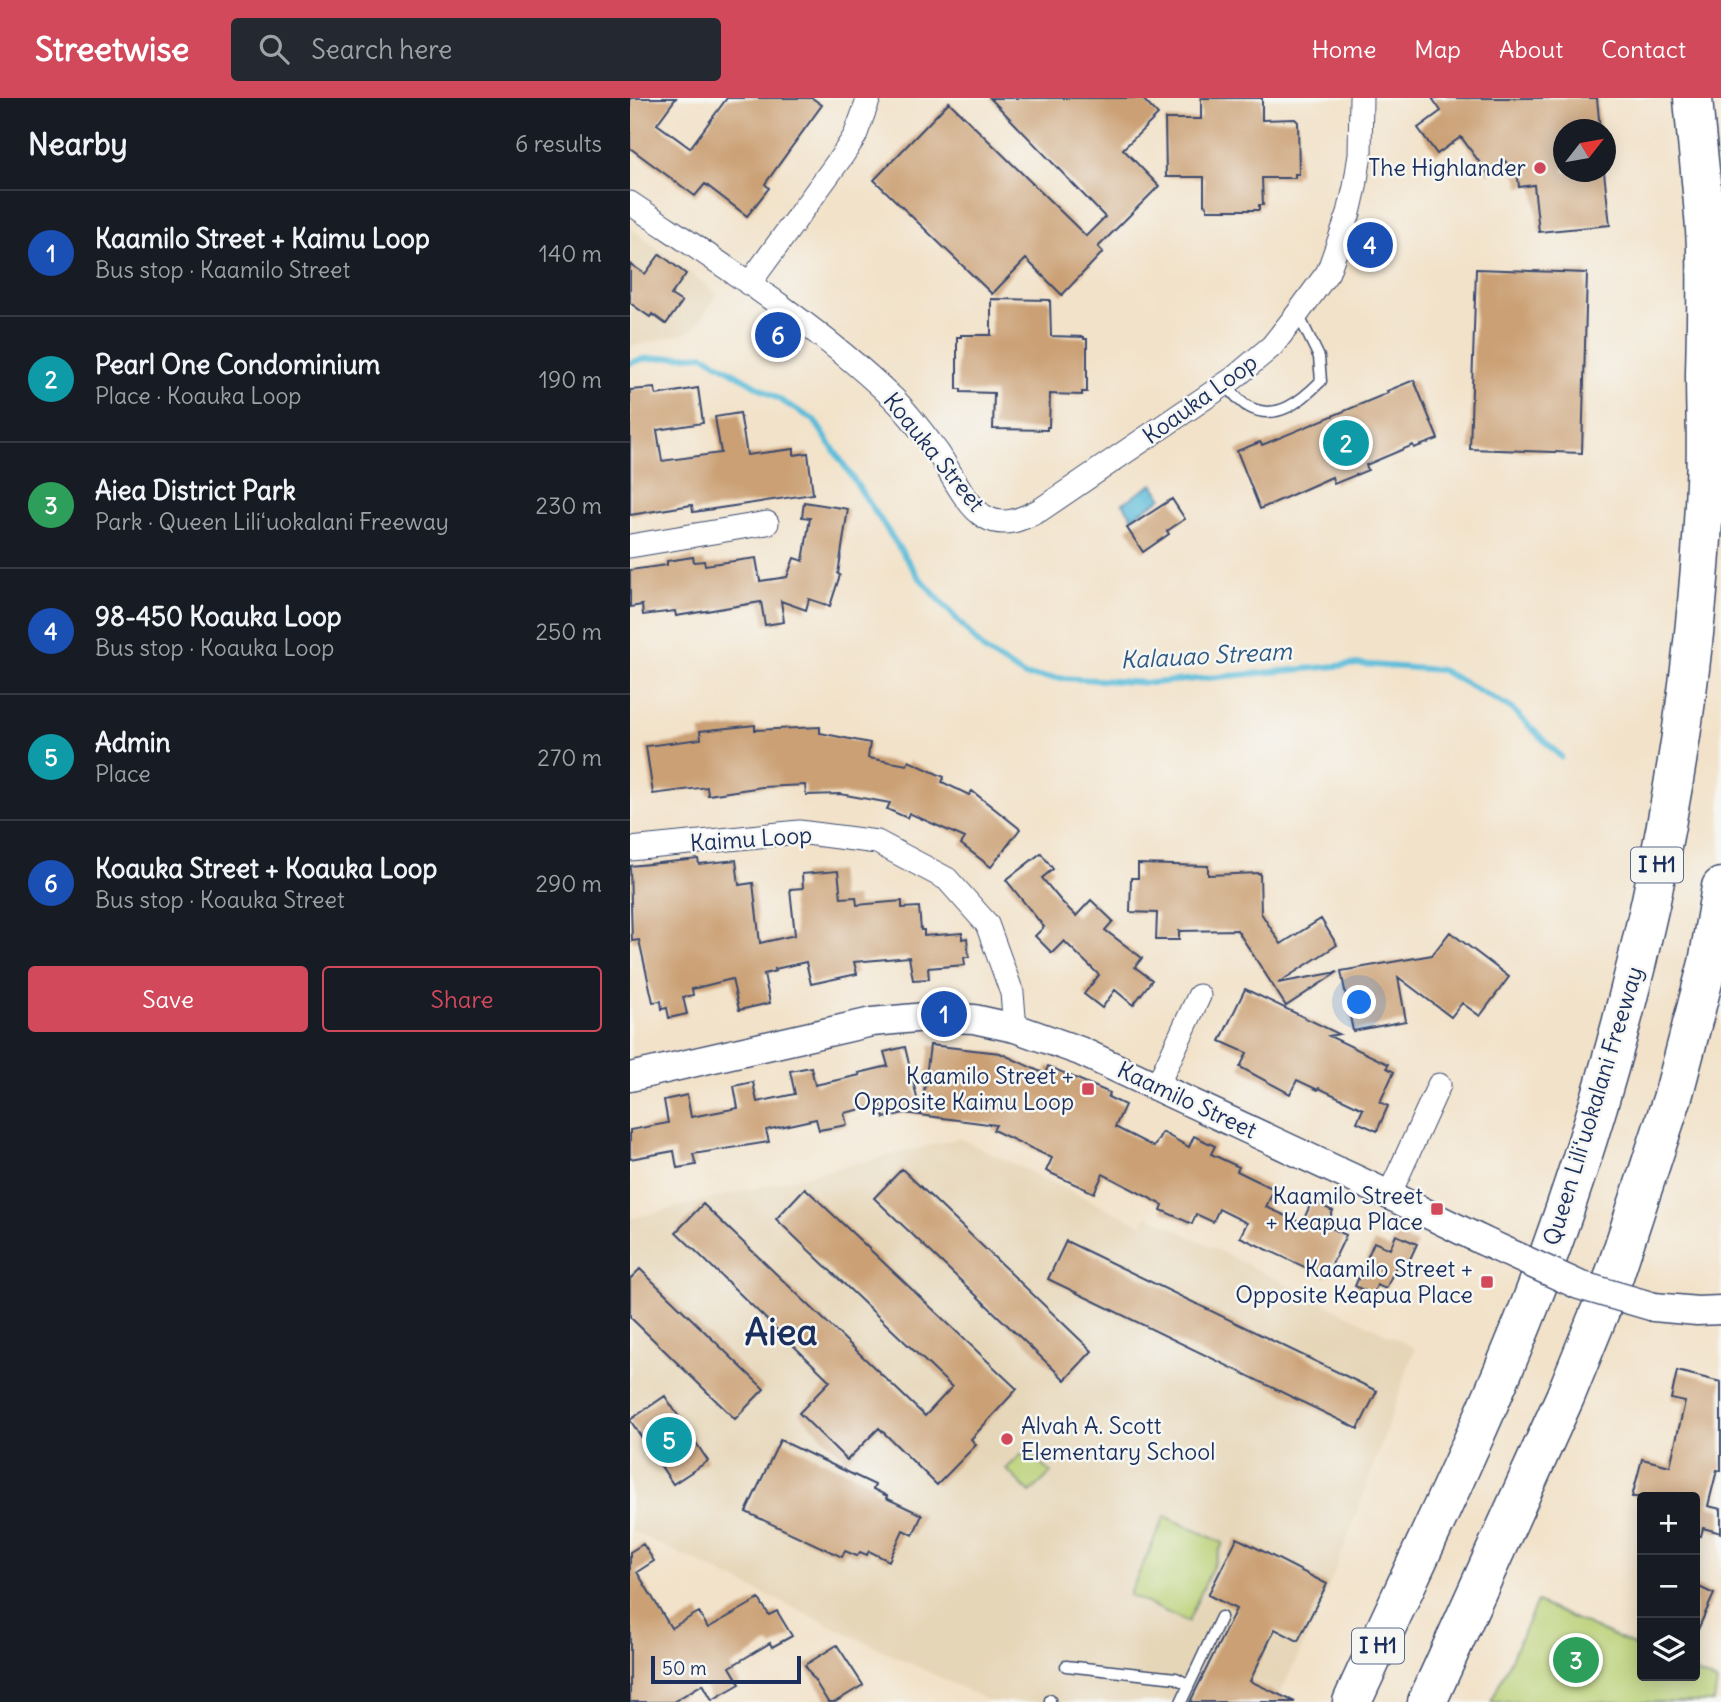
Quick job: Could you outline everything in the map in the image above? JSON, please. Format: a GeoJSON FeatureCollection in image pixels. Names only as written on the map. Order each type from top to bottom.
{"type":"FeatureCollection","features":[{"type":"Feature","properties":{"kind":"highway","name":"Queen Liliʻuokalani Freeway"},"geometry":{"type":"LineString","coordinates":[[1352,1702],[1499,1380],[1530,1304],[1574,1180],[1606,1077],[1642,941],[1678,748],[1694,631],[1706,482],[1706,245],[1693,98]]}},
{"type":"Feature","properties":{"kind":"highway"},"geometry":{"type":"LineString","coordinates":[[1427,1702],[1565,1397],[1613,1279],[1674,1093],[1707,963],[1721,887]]}},
{"type":"Feature","properties":{"kind":"street"},"geometry":{"type":"LineString","coordinates":[[749,284],[855,136],[869,98]]}},
{"type":"Feature","properties":{"kind":"street","name":"Koauka Loop"},"geometry":{"type":"LineString","coordinates":[[1004,523],[1040,510],[1225,384],[1272,346],[1328,272],[1349,214],[1360,154],[1361,98]]}},
{"type":"Feature","properties":{"kind":"street","name":"Koauka Street"},"geometry":{"type":"LineString","coordinates":[[630,203],[749,284],[846,355],[894,399],[937,452],[969,501],[984,517],[1004,523]]}},
{"type":"Feature","properties":{"kind":"street"},"geometry":{"type":"LineString","coordinates":[[630,546],[767,523]]}},
{"type":"Feature","properties":{"kind":"street","name":"Kaimu Loop"},"geometry":{"type":"LineString","coordinates":[[630,849],[799,832],[877,842],[947,879],[986,924],[1012,993],[1015,1028]]}},
{"type":"Feature","properties":{"kind":"street"},"geometry":{"type":"LineString","coordinates":[[1157,1086],[1199,996]]}},
{"type":"Feature","properties":{"kind":"street","name":"Kaamilo Street"},"geometry":{"type":"LineString","coordinates":[[630,1077],[873,1022],[926,1017],[974,1020],[1015,1028],[1080,1051],[1157,1086],[1578,1285],[1654,1307],[1721,1310]]}},
{"type":"Feature","properties":{"kind":"street"},"geometry":{"type":"LineString","coordinates":[[1389,1195],[1439,1085]]}},
{"type":"Feature","properties":{"kind":"lane"},"geometry":{"type":"LineString","coordinates":[[1225,384],[1248,407],[1269,413],[1301,402],[1321,381],[1319,357],[1298,313]]}},
{"type":"Feature","properties":{"kind":"lane"},"geometry":{"type":"LineString","coordinates":[[1181,1702],[1221,1617]]}},
{"type":"Feature","properties":{"kind":"lane"},"geometry":{"type":"LineString","coordinates":[[1066,1666],[1176,1678],[1189,1685]]}},
{"type":"Feature","properties":{"kind":"shaded area"},"geometry":{"type":"Polygon","coordinates":[[[630,228],[718,294],[693,331],[630,347],[630,228]]]}},
{"type":"Feature","properties":{"kind":"shaded area","name":"Alvah A. Scott Elementary School"},"geometry":{"type":"Polygon","coordinates":[[[959,1138],[1142,1225],[1147,1215],[1415,1348],[1350,1532],[1315,1621],[1276,1702],[991,1702],[630,1530],[630,1219],[959,1138]]]}},
{"type":"Feature","properties":{"kind":"green space"},"geometry":{"type":"Polygon","coordinates":[[[1027,1449],[1051,1473],[1030,1493],[1006,1469],[1027,1449]]]}},
{"type":"Feature","properties":{"kind":"green space"},"geometry":{"type":"Polygon","coordinates":[[[1165,1516],[1223,1543],[1188,1622],[1129,1595],[1165,1516]]]}},
{"type":"Feature","properties":{"kind":"green space"},"geometry":{"type":"Polygon","coordinates":[[[1537,1602],[1637,1647],[1637,1681],[1700,1681],[1700,1674],[1717,1682],[1714,1702],[1491,1702],[1537,1602]]]}},
{"type":"Feature","properties":{"kind":"water"},"geometry":{"type":"Polygon","coordinates":[[[1153,484],[1162,498],[1132,517],[1123,503],[1153,484]]]}},
{"type":"Feature","properties":{"kind":"building"},"geometry":{"type":"Polygon","coordinates":[[[630,98],[676,98],[657,124],[690,148],[727,98],[812,98],[822,105],[765,184],[769,188],[747,216],[705,184],[695,196],[630,148],[630,98]]]}},
{"type":"Feature","properties":{"kind":"building"},"geometry":{"type":"Polygon","coordinates":[[[990,98],[1142,98],[1158,115],[1123,149],[1159,186],[1098,247],[1103,252],[1062,295],[1026,259],[992,294],[874,180],[949,102],[1086,236],[1105,217],[990,98]]]}},
{"type":"Feature","properties":{"kind":"building"},"geometry":{"type":"Polygon","coordinates":[[[1201,98],[1262,98],[1262,120],[1295,119],[1298,122],[1299,174],[1295,174],[1295,178],[1262,178],[1263,205],[1259,205],[1259,210],[1207,210],[1204,205],[1204,177],[1166,177],[1165,119],[1201,119],[1201,98]]]}},
{"type":"Feature","properties":{"kind":"building","name":"The Highlander"},"geometry":{"type":"Polygon","coordinates":[[[1432,98],[1597,98],[1599,119],[1553,119],[1553,182],[1605,182],[1610,225],[1539,232],[1534,185],[1519,187],[1518,178],[1505,161],[1488,174],[1461,137],[1437,154],[1418,128],[1441,111],[1432,98]]]}},
{"type":"Feature","properties":{"kind":"building"},"geometry":{"type":"Polygon","coordinates":[[[660,254],[686,274],[671,295],[682,302],[666,324],[630,303],[630,264],[645,274],[660,254]]]}},
{"type":"Feature","properties":{"kind":"building"},"geometry":{"type":"Polygon","coordinates":[[[1476,269],[1587,273],[1582,453],[1470,449],[1476,269]]]}},
{"type":"Feature","properties":{"kind":"building"},"geometry":{"type":"Polygon","coordinates":[[[991,299],[1050,300],[1051,336],[1087,339],[1087,392],[1082,392],[1082,395],[1050,394],[1047,430],[993,429],[994,393],[961,392],[961,389],[957,389],[957,337],[991,335],[991,299]]]}},
{"type":"Feature","properties":{"kind":"building"},"geometry":{"type":"Polygon","coordinates":[[[1414,380],[1438,439],[1414,448],[1413,445],[1366,465],[1368,470],[1334,484],[1332,477],[1260,509],[1237,451],[1260,442],[1262,445],[1414,380]]]}},
{"type":"Feature","properties":{"kind":"building"},"geometry":{"type":"Polygon","coordinates":[[[655,388],[656,395],[698,388],[703,423],[657,430],[662,461],[721,453],[715,417],[740,413],[747,455],[794,449],[794,455],[808,453],[813,494],[693,512],[692,505],[630,515],[630,390],[655,388]]]}},
{"type":"Feature","properties":{"kind":"building"},"geometry":{"type":"Polygon","coordinates":[[[1172,499],[1185,519],[1143,552],[1127,528],[1172,499]]]}},
{"type":"Feature","properties":{"kind":"building"},"geometry":{"type":"Polygon","coordinates":[[[804,502],[848,509],[838,574],[840,575],[830,606],[809,599],[806,610],[781,601],[784,622],[765,625],[761,602],[676,616],[675,611],[643,615],[642,605],[630,607],[630,570],[667,565],[667,561],[693,557],[694,562],[704,561],[705,565],[756,558],[760,581],[787,577],[794,558],[803,561],[810,518],[802,517],[804,502]]]}},
{"type":"Feature","properties":{"kind":"building"},"geometry":{"type":"Polygon","coordinates":[[[755,725],[755,730],[820,727],[820,733],[870,743],[868,758],[907,765],[909,761],[944,777],[942,782],[969,795],[972,791],[1020,829],[991,867],[961,844],[965,838],[909,813],[907,818],[887,809],[890,803],[840,794],[806,795],[805,785],[762,787],[708,795],[707,787],[653,794],[646,746],[701,739],[700,731],[755,725]]]}},
{"type":"Feature","properties":{"kind":"building"},"geometry":{"type":"Polygon","coordinates":[[[1041,853],[1053,869],[1042,878],[1061,901],[1076,916],[1091,900],[1113,921],[1105,930],[1142,958],[1135,967],[1152,980],[1133,1005],[1115,990],[1102,1008],[1084,994],[1099,975],[1064,941],[1052,953],[1035,936],[1044,927],[1006,880],[1041,853]]]}},
{"type":"Feature","properties":{"kind":"building"},"geometry":{"type":"Polygon","coordinates":[[[698,859],[699,864],[736,860],[739,885],[753,883],[760,943],[795,935],[790,889],[803,888],[802,874],[838,871],[841,898],[856,897],[857,905],[902,901],[902,908],[919,907],[924,936],[962,933],[962,939],[967,938],[969,957],[964,957],[965,965],[928,968],[929,979],[913,980],[909,957],[854,962],[857,974],[811,984],[806,962],[764,974],[770,1003],[739,1010],[732,979],[692,989],[693,995],[683,997],[687,1014],[669,1018],[667,1008],[662,1009],[661,1001],[653,1002],[639,940],[632,941],[630,866],[698,859]]]}},
{"type":"Feature","properties":{"kind":"building"},"geometry":{"type":"Polygon","coordinates":[[[1138,864],[1208,866],[1208,875],[1260,873],[1261,913],[1281,944],[1321,919],[1337,945],[1278,983],[1338,972],[1286,1006],[1237,930],[1179,931],[1179,940],[1156,940],[1157,913],[1130,912],[1131,878],[1138,878],[1138,864]]]}},
{"type":"Feature","properties":{"kind":"building"},"geometry":{"type":"Polygon","coordinates":[[[1450,932],[1509,977],[1480,1016],[1462,1003],[1451,1017],[1398,977],[1406,1021],[1353,1031],[1341,971],[1432,955],[1450,932]]]}},
{"type":"Feature","properties":{"kind":"building"},"geometry":{"type":"Polygon","coordinates":[[[1245,989],[1339,1034],[1329,1036],[1388,1064],[1387,1068],[1394,1072],[1380,1102],[1388,1106],[1377,1131],[1357,1122],[1363,1109],[1319,1088],[1318,1090],[1297,1080],[1290,1094],[1240,1067],[1247,1053],[1220,1041],[1245,989]]]}},
{"type":"Feature","properties":{"kind":"building"},"geometry":{"type":"Polygon","coordinates":[[[930,1045],[1000,1053],[1045,1074],[1048,1066],[1110,1093],[1108,1097],[1125,1105],[1115,1127],[1154,1147],[1162,1132],[1189,1147],[1194,1136],[1215,1146],[1211,1154],[1239,1167],[1237,1171],[1274,1189],[1266,1207],[1302,1223],[1312,1201],[1333,1211],[1326,1225],[1346,1235],[1326,1277],[1240,1237],[1247,1223],[1219,1209],[1213,1222],[1196,1214],[1192,1224],[1161,1210],[1163,1205],[1103,1174],[1094,1193],[1046,1171],[1052,1158],[993,1130],[996,1125],[904,1113],[884,1118],[881,1105],[844,1113],[847,1125],[819,1130],[816,1119],[766,1130],[769,1142],[693,1154],[696,1165],[677,1168],[674,1151],[630,1159],[630,1130],[668,1123],[664,1100],[687,1095],[691,1117],[738,1108],[734,1086],[753,1082],[757,1102],[795,1094],[790,1071],[811,1067],[815,1085],[888,1066],[884,1052],[905,1047],[921,1115],[930,1045]]]}},
{"type":"Feature","properties":{"kind":"building"},"geometry":{"type":"Polygon","coordinates":[[[902,1169],[1092,1351],[1065,1380],[874,1198],[902,1169]]]}},
{"type":"Feature","properties":{"kind":"building"},"geometry":{"type":"Polygon","coordinates":[[[805,1188],[1017,1389],[971,1439],[976,1445],[937,1485],[879,1428],[847,1460],[799,1413],[830,1381],[676,1232],[703,1204],[925,1416],[952,1387],[776,1219],[805,1188]]]}},
{"type":"Feature","properties":{"kind":"building"},"geometry":{"type":"Polygon","coordinates":[[[1396,1235],[1417,1244],[1405,1270],[1396,1266],[1386,1289],[1377,1285],[1373,1295],[1355,1286],[1374,1242],[1390,1249],[1396,1235]]]}},
{"type":"Feature","properties":{"kind":"building"},"geometry":{"type":"Polygon","coordinates":[[[1066,1241],[1377,1391],[1358,1429],[1048,1279],[1066,1241]]]}},
{"type":"Feature","properties":{"kind":"building"},"geometry":{"type":"Polygon","coordinates":[[[640,1269],[764,1389],[735,1419],[630,1317],[630,1279],[640,1269]]]}},
{"type":"Feature","properties":{"kind":"building"},"geometry":{"type":"Polygon","coordinates":[[[1677,1371],[1721,1382],[1721,1471],[1717,1470],[1708,1506],[1721,1509],[1721,1533],[1703,1528],[1700,1536],[1700,1492],[1637,1492],[1637,1497],[1632,1497],[1642,1459],[1670,1466],[1685,1402],[1671,1399],[1677,1371]]]}},
{"type":"Feature","properties":{"kind":"building"},"geometry":{"type":"Polygon","coordinates":[[[665,1396],[708,1461],[673,1484],[630,1420],[665,1396]]]}},
{"type":"Feature","properties":{"kind":"building"},"geometry":{"type":"Polygon","coordinates":[[[780,1440],[875,1485],[873,1489],[887,1496],[886,1498],[922,1515],[913,1535],[903,1530],[889,1561],[869,1551],[867,1555],[860,1552],[857,1556],[845,1551],[842,1557],[746,1512],[780,1440]]]}},
{"type":"Feature","properties":{"kind":"building"},"geometry":{"type":"Polygon","coordinates":[[[1237,1538],[1327,1584],[1298,1641],[1275,1629],[1250,1681],[1295,1702],[1190,1702],[1236,1609],[1208,1595],[1237,1538]]]}},
{"type":"Feature","properties":{"kind":"building"},"geometry":{"type":"Polygon","coordinates":[[[643,1544],[654,1561],[637,1572],[671,1628],[699,1612],[708,1628],[759,1599],[769,1615],[777,1611],[792,1636],[772,1647],[770,1643],[730,1667],[740,1684],[712,1700],[703,1684],[673,1702],[630,1702],[630,1552],[643,1544]]]}},
{"type":"Feature","properties":{"kind":"building"},"geometry":{"type":"Polygon","coordinates":[[[1700,1587],[1714,1594],[1700,1625],[1700,1587]]]}},
{"type":"Feature","properties":{"kind":"building"},"geometry":{"type":"Polygon","coordinates":[[[837,1645],[863,1685],[835,1702],[828,1702],[805,1665],[837,1645]]]}},
{"type":"Feature","properties":{"kind":"waterway","name":"Kalauao Stream"},"geometry":{"type":"LineString","coordinates":[[630,363],[643,359],[704,355],[814,420],[918,576],[985,651],[1025,676],[1152,683],[1358,664],[1441,670],[1511,708],[1561,757]]}},
{"type":"Feature","properties":{"kind":"place","name":"The Highlander"},"geometry":{"type":"Point","coordinates":[1540,168]}},
{"type":"Feature","properties":{"kind":"place","name":"98-450 Koauka Loop"},"geometry":{"type":"Point","coordinates":[1370,245]}},
{"type":"Feature","properties":{"kind":"place","name":"Koauka Street + Koauka Loop"},"geometry":{"type":"Point","coordinates":[778,335]}},
{"type":"Feature","properties":{"kind":"place","name":"Pearl One Condominium"},"geometry":{"type":"Point","coordinates":[1346,443]}},
{"type":"Feature","properties":{"kind":"place","name":"Kaamilo Street + Kaimu Loop"},"geometry":{"type":"Point","coordinates":[944,1014]}},
{"type":"Feature","properties":{"kind":"place","name":"Kaamilo Street + Opposite Kaimu Loop"},"geometry":{"type":"Point","coordinates":[1088,1089]}},
{"type":"Feature","properties":{"kind":"place","name":"Kaamilo Street + Keapua Place"},"geometry":{"type":"Point","coordinates":[1437,1209]}},
{"type":"Feature","properties":{"kind":"place","name":"Kaamilo Street + Opposite Keapua Place"},"geometry":{"type":"Point","coordinates":[1487,1282]}},
{"type":"Feature","properties":{"kind":"place","name":"Alvah A. Scott Elementary School"},"geometry":{"type":"Point","coordinates":[1007,1439]}},
{"type":"Feature","properties":{"kind":"place","name":"Admin"},"geometry":{"type":"Point","coordinates":[669,1440]}},
{"type":"Feature","properties":{"kind":"place","name":"Aiea District Park"},"geometry":{"type":"Point","coordinates":[1576,1660]}},
{"type":"Feature","properties":{"kind":"district","name":"Aiea"},"geometry":{"type":"Point","coordinates":[781,1332]}}]}
